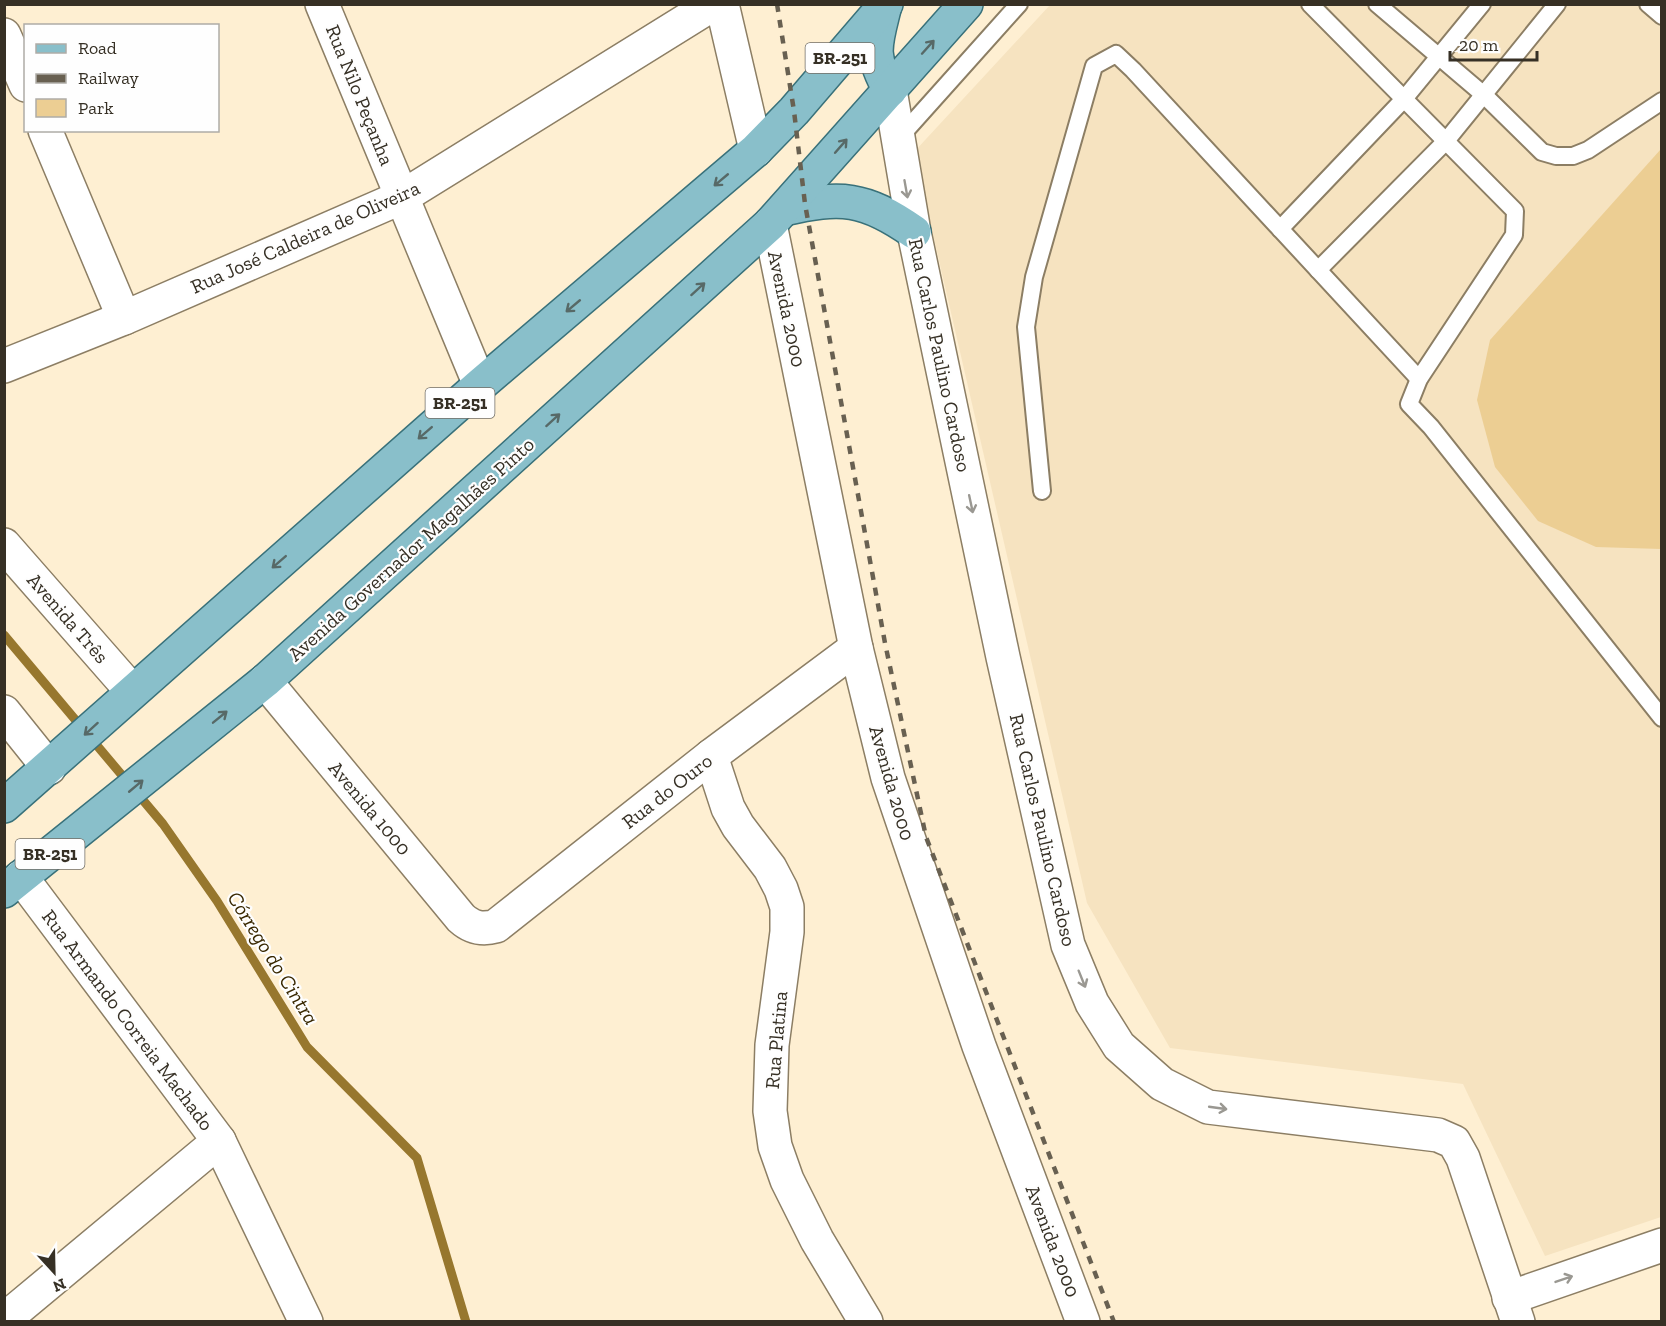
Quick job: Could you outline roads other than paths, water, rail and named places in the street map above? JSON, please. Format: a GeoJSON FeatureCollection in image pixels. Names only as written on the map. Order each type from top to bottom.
{"type":"FeatureCollection","features":[{"type":"Feature","properties":{"kind":"main road","name":"BR-251"},"geometry":{"type":"LineString","coordinates":[[785,208],[966,4]]}},
{"type":"Feature","properties":{"kind":"main road","name":"BR-251"},"geometry":{"type":"LineString","coordinates":[[4,806],[480,385],[756,150],[794,111],[886,5]]}},
{"type":"Feature","properties":{"kind":"main road"},"geometry":{"type":"LineString","coordinates":[[886,5],[877,36],[876,60],[890,90]]}},
{"type":"Feature","properties":{"kind":"main road"},"geometry":{"type":"LineString","coordinates":[[785,208],[823,201],[848,202],[889,214],[914,232]]}},
{"type":"Feature","properties":{"kind":"main road","name":"Avenida Governador Magalhães Pinto"},"geometry":{"type":"LineString","coordinates":[[13,884],[265,681],[785,208]]}},
{"type":"Feature","properties":{"kind":"street","name":"Rua Nilo Peçanha"},"geometry":{"type":"LineString","coordinates":[[322,4],[480,385]]}},
{"type":"Feature","properties":{"kind":"street","name":"Rua José Caldeira de Oliveira"},"geometry":{"type":"LineString","coordinates":[[4,366],[124,318],[402,197],[713,4]]}},
{"type":"Feature","properties":{"kind":"street"},"geometry":{"type":"LineString","coordinates":[[722,4],[756,150]]}},
{"type":"Feature","properties":{"kind":"street"},"geometry":{"type":"LineString","coordinates":[[4,35],[24,80]]}},
{"type":"Feature","properties":{"kind":"street","name":"Rua Carlos Paulino Cardoso"},"geometry":{"type":"LineString","coordinates":[[890,90],[914,232],[1003,657],[1068,945],[1092,1003],[1119,1046],[1162,1084],[1208,1107],[1438,1135],[1454,1142],[1463,1158],[1513,1310]]}},
{"type":"Feature","properties":{"kind":"street"},"geometry":{"type":"LineString","coordinates":[[46,132],[124,318]]}},
{"type":"Feature","properties":{"kind":"street","name":"Avenida 2000"},"geometry":{"type":"LineString","coordinates":[[785,208],[856,648],[892,789],[979,1046],[1083,1322]]}},
{"type":"Feature","properties":{"kind":"street","name":"Avenida Três"},"geometry":{"type":"LineString","coordinates":[[4,545],[129,694]]}},
{"type":"Feature","properties":{"kind":"street","name":"Rua do Ouro"},"geometry":{"type":"LineString","coordinates":[[478,928],[486,929],[496,926],[711,756],[856,648]]}},
{"type":"Feature","properties":{"kind":"street","name":"Avenida 1000"},"geometry":{"type":"LineString","coordinates":[[265,681],[461,918],[469,925],[478,928]]}},
{"type":"Feature","properties":{"kind":"street"},"geometry":{"type":"LineString","coordinates":[[4,712],[52,765]]}},
{"type":"Feature","properties":{"kind":"street","name":"Rua Platina"},"geometry":{"type":"LineString","coordinates":[[711,756],[728,808],[738,826],[770,868],[781,889],[787,908],[787,932],[772,1045],[770,1112],[775,1146],[787,1180],[817,1240],[866,1322]]}},
{"type":"Feature","properties":{"kind":"street","name":"Rua Armando Correia Machado"},"geometry":{"type":"LineString","coordinates":[[7,1320],[219,1141],[13,884]]}},
{"type":"Feature","properties":{"kind":"street"},"geometry":{"type":"LineString","coordinates":[[219,1141],[306,1322]]}},
{"type":"Feature","properties":{"kind":"street"},"geometry":{"type":"LineString","coordinates":[[1513,1310],[1662,1245]]}},
{"type":"Feature","properties":{"kind":"lane"},"geometry":{"type":"LineString","coordinates":[[898,139],[1019,4]]}},
{"type":"Feature","properties":{"kind":"lane"},"geometry":{"type":"LineString","coordinates":[[1310,4],[1515,211],[1514,235],[1419,379],[1409,404],[1431,428],[1662,718]]}},
{"type":"Feature","properties":{"kind":"lane"},"geometry":{"type":"LineString","coordinates":[[1377,4],[1484,95],[1542,152],[1556,156],[1573,156],[1588,150],[1662,101]]}},
{"type":"Feature","properties":{"kind":"lane"},"geometry":{"type":"LineString","coordinates":[[1280,229],[1404,99],[1482,4]]}},
{"type":"Feature","properties":{"kind":"lane"},"geometry":{"type":"LineString","coordinates":[[1318,270],[1446,141],[1557,4]]}},
{"type":"Feature","properties":{"kind":"lane"},"geometry":{"type":"LineString","coordinates":[[1648,4],[1662,16]]}},
{"type":"Feature","properties":{"kind":"lane"},"geometry":{"type":"LineString","coordinates":[[1042,491],[1026,327],[1034,277],[1095,66],[1116,54],[1419,379]]}},
{"type":"Feature","properties":{"kind":"waterway","name":"Córrego do Cintra"},"geometry":{"type":"LineString","coordinates":[[4,635],[163,824],[217,901],[307,1047],[417,1158],[466,1322]]}},
{"type":"Feature","properties":{"kind":"railway"},"geometry":{"type":"LineString","coordinates":[[777,4],[794,111],[805,204],[885,643],[926,837],[1114,1322]]}}]}
